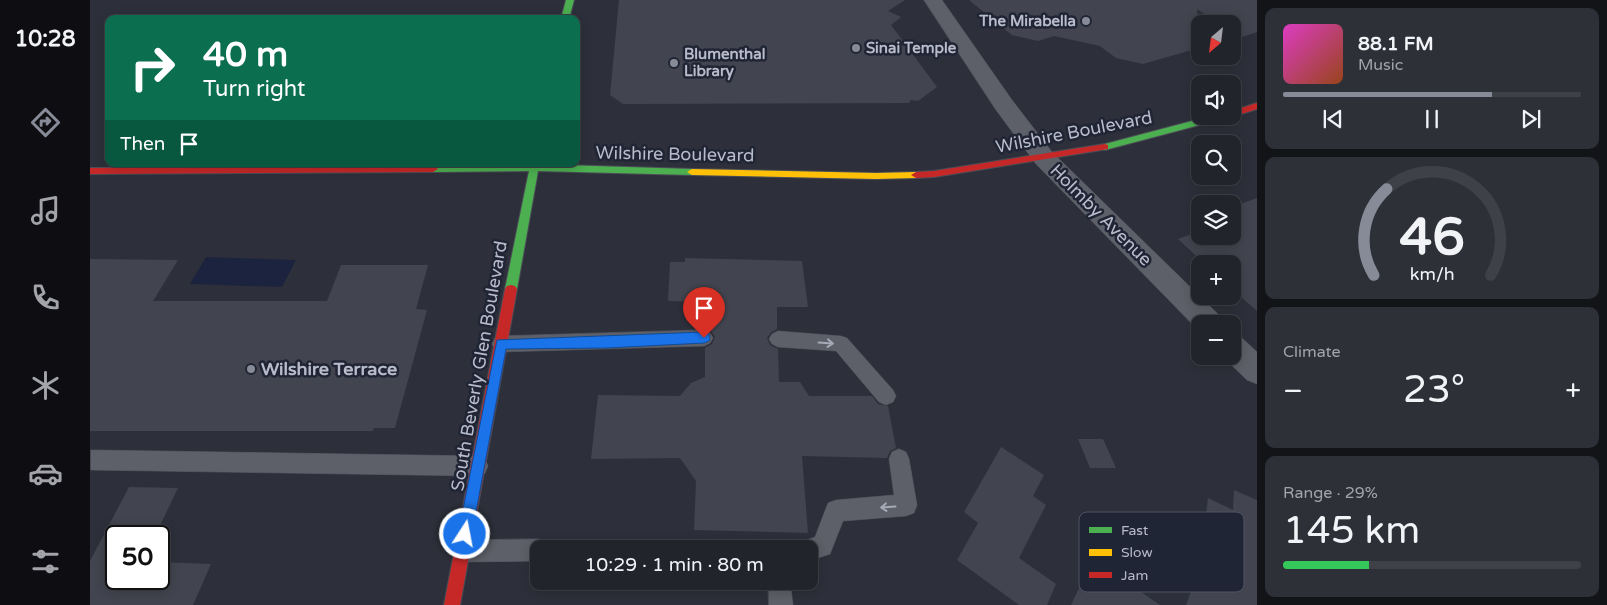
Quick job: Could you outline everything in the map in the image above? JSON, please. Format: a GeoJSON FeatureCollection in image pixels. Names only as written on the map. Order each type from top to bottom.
{"type":"FeatureCollection","features":[{"type":"Feature","properties":{"kind":"main road"},"geometry":{"type":"LineString","coordinates":[[566,15],[570,0]]}},
{"type":"Feature","properties":{"kind":"main road"},"geometry":{"type":"LineString","coordinates":[[1241,111],[1257,106]]}},
{"type":"Feature","properties":{"kind":"main road","name":"Wilshire Boulevard"},"geometry":{"type":"LineString","coordinates":[[569,167],[876,176],[934,174],[1106,147],[1191,125]]}},
{"type":"Feature","properties":{"kind":"main road","name":"Wilshire Boulevard"},"geometry":{"type":"LineString","coordinates":[[90,171],[446,167]]}},
{"type":"Feature","properties":{"kind":"main road","name":"South Beverly Glen Boulevard"},"geometry":{"type":"LineString","coordinates":[[452,605],[535,167]]}},
{"type":"Feature","properties":{"kind":"street","name":"Holmby Avenue"},"geometry":{"type":"LineString","coordinates":[[933,0],[1004,105],[1044,158],[1201,315]]}},
{"type":"Feature","properties":{"kind":"street"},"geometry":{"type":"LineString","coordinates":[[1241,356],[1257,371]]}},
{"type":"Feature","properties":{"kind":"lane"},"geometry":{"type":"LineString","coordinates":[[501,344],[704,338]]}},
{"type":"Feature","properties":{"kind":"lane"},"geometry":{"type":"LineString","coordinates":[[778,340],[841,344],[886,396]]}},
{"type":"Feature","properties":{"kind":"lane"},"geometry":{"type":"LineString","coordinates":[[818,547],[822,546],[836,511],[906,505],[899,459]]}},
{"type":"Feature","properties":{"kind":"lane"},"geometry":{"type":"LineString","coordinates":[[91,460],[478,466]]}},
{"type":"Feature","properties":{"kind":"lane"},"geometry":{"type":"LineString","coordinates":[[462,552],[530,550]]}},
{"type":"Feature","properties":{"kind":"lane"},"geometry":{"type":"LineString","coordinates":[[779,590],[780,605]]}},
{"type":"Feature","properties":{"kind":"water"},"geometry":{"type":"Polygon","coordinates":[[[206,257],[296,260],[282,287],[190,284],[206,257]]]}},
{"type":"Feature","properties":{"kind":"building"},"geometry":{"type":"Polygon","coordinates":[[[619,0],[905,0],[888,11],[901,17],[891,25],[937,87],[918,101],[911,100],[909,103],[623,104],[610,95],[619,0]]]}},
{"type":"Feature","properties":{"kind":"building","name":"The Mirabella"},"geometry":{"type":"Polygon","coordinates":[[[969,0],[1257,0],[1257,32],[1241,36],[1241,15],[1206,15],[1197,9],[1197,15],[1191,15],[1191,50],[1143,64],[1116,58],[1100,46],[1054,36],[1038,41],[1012,35],[969,0]]]}},
{"type":"Feature","properties":{"kind":"building"},"geometry":{"type":"Polygon","coordinates":[[[1257,198],[1257,311],[1241,297],[1241,255],[1195,255],[1178,239],[1191,234],[1191,245],[1241,245],[1241,204],[1257,198]]]}},
{"type":"Feature","properties":{"kind":"building"},"geometry":{"type":"Polygon","coordinates":[[[685,258],[802,261],[808,307],[777,307],[777,329],[771,332],[767,338],[770,345],[778,349],[779,382],[800,382],[809,396],[872,396],[878,404],[888,406],[896,448],[890,451],[887,458],[802,456],[808,533],[694,530],[696,481],[680,458],[591,459],[598,395],[680,396],[691,383],[705,377],[705,348],[712,344],[715,337],[711,331],[704,328],[704,302],[668,301],[670,262],[685,262],[685,258]]]}},
{"type":"Feature","properties":{"kind":"building","name":"Wilshire Terrace"},"geometry":{"type":"Polygon","coordinates":[[[90,259],[178,260],[153,301],[327,301],[341,265],[428,265],[416,309],[427,310],[395,428],[374,428],[373,431],[90,431],[90,259]]]}},
{"type":"Feature","properties":{"kind":"building"},"geometry":{"type":"Polygon","coordinates":[[[1078,439],[1103,439],[1116,468],[1090,468],[1078,439]]]}},
{"type":"Feature","properties":{"kind":"building"},"geometry":{"type":"Polygon","coordinates":[[[1001,447],[1044,475],[1033,496],[1046,505],[1019,558],[1056,584],[1047,605],[1019,605],[957,560],[978,523],[964,512],[1001,447]]]}},
{"type":"Feature","properties":{"kind":"building"},"geometry":{"type":"Polygon","coordinates":[[[129,487],[178,488],[160,525],[109,525],[129,487]]]}},
{"type":"Feature","properties":{"kind":"building"},"geometry":{"type":"Polygon","coordinates":[[[1234,490],[1257,500],[1257,605],[1186,605],[1191,592],[1244,592],[1244,512],[1206,512],[1208,498],[1233,510],[1234,490]]]}},
{"type":"Feature","properties":{"kind":"building"},"geometry":{"type":"Polygon","coordinates":[[[105,533],[105,590],[170,590],[170,562],[211,564],[193,605],[90,605],[90,561],[105,533]]]}},
{"type":"Feature","properties":{"kind":"building"},"geometry":{"type":"Polygon","coordinates":[[[1079,588],[1079,592],[1141,592],[1160,605],[1071,605],[1079,588]]]}},
{"type":"Feature","properties":{"kind":"traffic: fast"},"geometry":{"type":"LineString","coordinates":[[566,15],[570,0]]}},
{"type":"Feature","properties":{"kind":"traffic: fast"},"geometry":{"type":"LineString","coordinates":[[1105,147],[1191,124]]}},
{"type":"Feature","properties":{"kind":"traffic: fast"},"geometry":{"type":"LineString","coordinates":[[511,289],[534,167]]}},
{"type":"Feature","properties":{"kind":"traffic: fast"},"geometry":{"type":"LineString","coordinates":[[433,169],[534,168],[692,172]]}},
{"type":"Feature","properties":{"kind":"traffic: slow"},"geometry":{"type":"LineString","coordinates":[[692,172],[876,176],[916,175]]}},
{"type":"Feature","properties":{"kind":"traffic: jam"},"geometry":{"type":"LineString","coordinates":[[1241,111],[1257,106]]}},
{"type":"Feature","properties":{"kind":"traffic: jam"},"geometry":{"type":"LineString","coordinates":[[916,175],[934,174],[1105,147]]}},
{"type":"Feature","properties":{"kind":"traffic: jam"},"geometry":{"type":"LineString","coordinates":[[90,171],[433,169]]}},
{"type":"Feature","properties":{"kind":"traffic: jam"},"geometry":{"type":"LineString","coordinates":[[452,605],[511,289]]}},
{"type":"Feature","properties":{"kind":"place","name":"The Mirabella"},"geometry":{"type":"Point","coordinates":[1086,21]}},
{"type":"Feature","properties":{"kind":"place","name":"Sinai Temple"},"geometry":{"type":"Point","coordinates":[856,48]}},
{"type":"Feature","properties":{"kind":"place","name":"Blumenthal Library"},"geometry":{"type":"Point","coordinates":[674,63]}},
{"type":"Feature","properties":{"kind":"place","name":"Wilshire Terrace"},"geometry":{"type":"Point","coordinates":[251,369]}},
{"type":"Feature","properties":{"kind":"route"},"geometry":{"type":"LineString","coordinates":[[465,534],[501,344],[704,338]]}}]}
